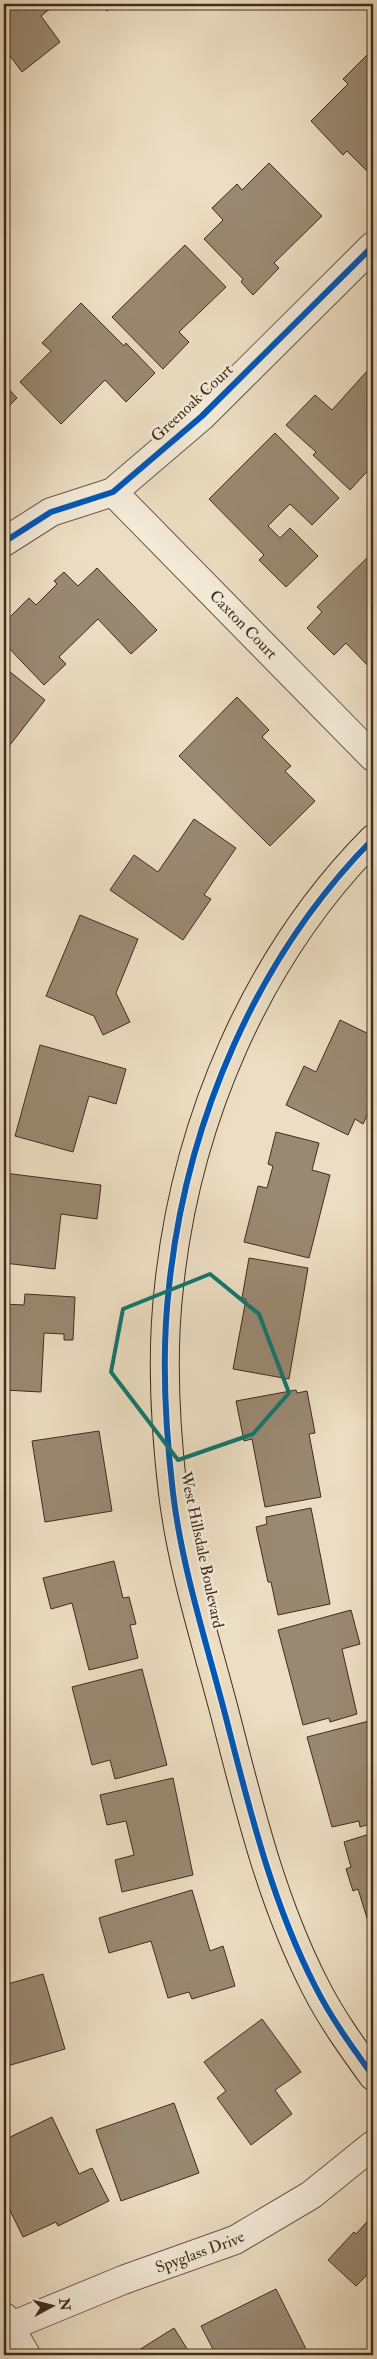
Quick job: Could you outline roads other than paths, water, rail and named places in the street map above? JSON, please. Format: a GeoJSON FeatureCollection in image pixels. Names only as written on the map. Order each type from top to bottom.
{"type":"FeatureCollection","features":[{"type":"Feature","properties":{"kind":"main road","name":"West Hillsdale Boulevard"},"geometry":{"type":"LineString","coordinates":[[373,839],[315,906],[278,961],[244,1024],[215,1090],[195,1154],[178,1220],[168,1287],[164,1355],[166,1423],[174,1497],[189,1572],[256,1832],[275,1892],[316,1987],[342,2032],[373,2076]]}},
{"type":"Feature","properties":{"kind":"street","name":"Greenoak Court"},"geometry":{"type":"LineString","coordinates":[[4,542],[51,512],[113,492],[202,416],[373,246]]}},
{"type":"Feature","properties":{"kind":"street","name":"Caxton Court"},"geometry":{"type":"LineString","coordinates":[[113,492],[373,757]]}},
{"type":"Feature","properties":{"kind":"street","name":"Spyglass Drive"},"geometry":{"type":"LineString","coordinates":[[6,2322],[235,2240],[311,2195],[373,2145]]}},
{"type":"Feature","properties":{"kind":"street"},"geometry":{"type":"LineString","coordinates":[[6,2322],[26,2355]]}}]}
